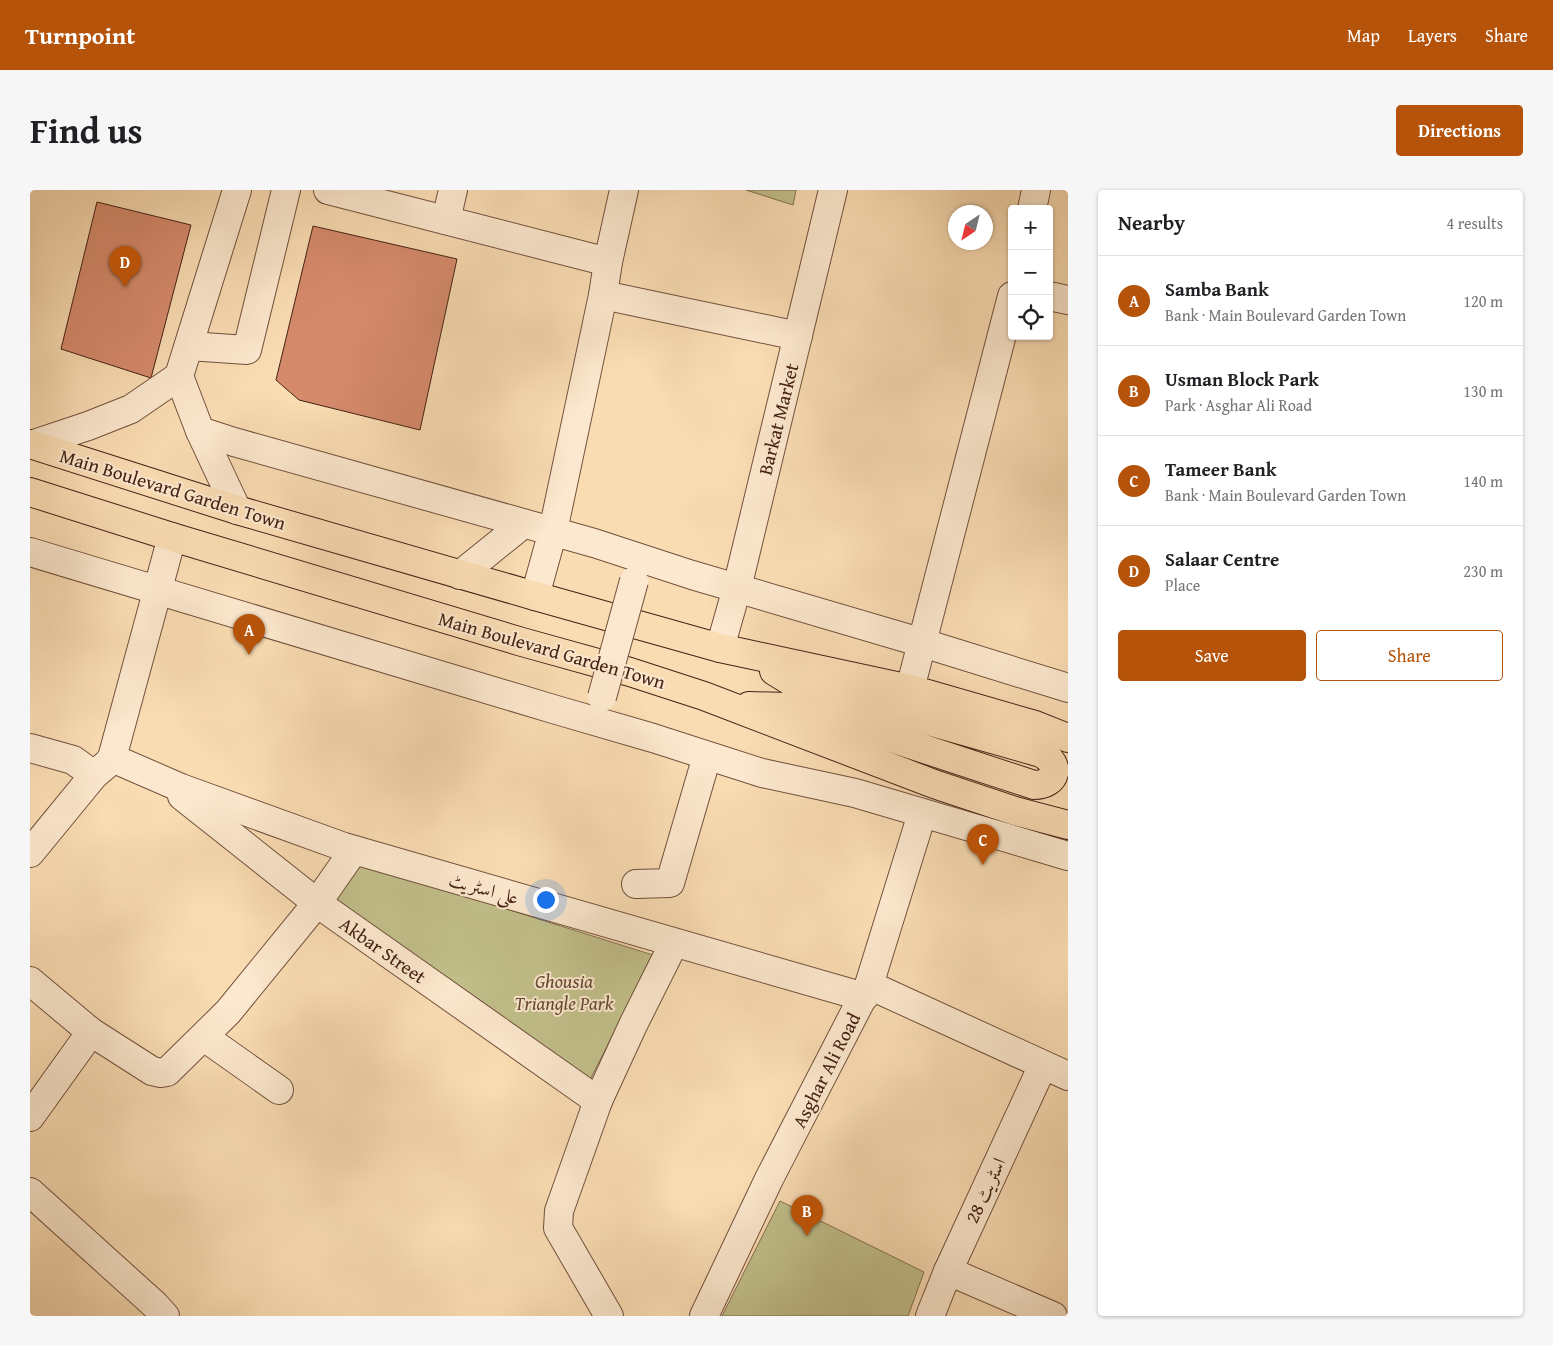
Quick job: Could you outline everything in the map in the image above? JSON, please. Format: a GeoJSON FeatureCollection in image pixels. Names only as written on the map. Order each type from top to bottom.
{"type":"FeatureCollection","features":[{"type":"Feature","properties":{"kind":"main road","name":"Main Boulevard Garden Town"},"geometry":{"type":"LineString","coordinates":[[31,444],[237,510],[460,575],[731,650],[910,689],[1035,725],[1068,738]]}},
{"type":"Feature","properties":{"kind":"main road","name":"Main Boulevard Garden Town"},"geometry":{"type":"LineString","coordinates":[[30,492],[172,537],[522,642],[630,672],[704,696],[934,784],[1068,825]]}},
{"type":"Feature","properties":{"kind":"main road"},"geometry":{"type":"LineString","coordinates":[[728,705],[787,707],[894,739],[1034,785],[1042,785],[1051,780],[1055,772],[1053,762],[1049,757],[1041,753],[792,682],[731,650]]}},
{"type":"Feature","properties":{"kind":"street"},"geometry":{"type":"LineString","coordinates":[[31,444],[88,426],[131,409],[179,376],[237,190]]}},
{"type":"Feature","properties":{"kind":"street"},"geometry":{"type":"LineString","coordinates":[[189,346],[247,350],[286,190]]}},
{"type":"Feature","properties":{"kind":"street"},"geometry":{"type":"LineString","coordinates":[[328,190],[608,262]]}},
{"type":"Feature","properties":{"kind":"street"},"geometry":{"type":"LineString","coordinates":[[446,220],[454,190]]}},
{"type":"Feature","properties":{"kind":"street"},"geometry":{"type":"LineString","coordinates":[[535,596],[553,532],[624,190]]}},
{"type":"Feature","properties":{"kind":"street","name":"Barkat Market"},"geometry":{"type":"LineString","coordinates":[[731,650],[737,588],[833,190]]}},
{"type":"Feature","properties":{"kind":"street"},"geometry":{"type":"LineString","coordinates":[[1033,205],[1036,190]]}},
{"type":"Feature","properties":{"kind":"street"},"geometry":{"type":"LineString","coordinates":[[603,295],[798,336]]}},
{"type":"Feature","properties":{"kind":"street"},"geometry":{"type":"LineString","coordinates":[[1053,297],[1068,300]]}},
{"type":"Feature","properties":{"kind":"street"},"geometry":{"type":"LineString","coordinates":[[910,689],[1008,312]]}},
{"type":"Feature","properties":{"kind":"street"},"geometry":{"type":"LineString","coordinates":[[179,376],[200,431],[237,510]]}},
{"type":"Feature","properties":{"kind":"street"},"geometry":{"type":"LineString","coordinates":[[200,431],[594,543],[692,575],[1068,688]]}},
{"type":"Feature","properties":{"kind":"street"},"geometry":{"type":"LineString","coordinates":[[460,575],[523,524]]}},
{"type":"Feature","properties":{"kind":"street"},"geometry":{"type":"LineString","coordinates":[[30,853],[103,766],[158,591],[172,537]]}},
{"type":"Feature","properties":{"kind":"street"},"geometry":{"type":"LineString","coordinates":[[30,552],[653,738],[762,774],[855,793],[1068,856]]}},
{"type":"Feature","properties":{"kind":"street"},"geometry":{"type":"LineString","coordinates":[[602,697],[634,581]]}},
{"type":"Feature","properties":{"kind":"street","name":"علی اسٹریٹ"},"geometry":{"type":"LineString","coordinates":[[30,748],[180,788],[354,850],[674,943],[866,991],[1068,1076]]}},
{"type":"Feature","properties":{"kind":"street"},"geometry":{"type":"LineString","coordinates":[[636,884],[670,883],[707,756]]}},
{"type":"Feature","properties":{"kind":"street","name":"Akbar Street"},"geometry":{"type":"LineString","coordinates":[[180,788],[183,796],[316,903],[598,1101]]}},
{"type":"Feature","properties":{"kind":"street","name":"Asghar Ali Road"},"geometry":{"type":"LineString","coordinates":[[704,1316],[769,1179],[866,991],[922,814]]}},
{"type":"Feature","properties":{"kind":"street"},"geometry":{"type":"LineString","coordinates":[[30,981],[91,1032],[152,1070],[161,1074],[167,1072],[228,1012],[316,903],[354,850]]}},
{"type":"Feature","properties":{"kind":"street"},"geometry":{"type":"LineString","coordinates":[[610,1316],[558,1228],[559,1211],[598,1101],[674,943]]}},
{"type":"Feature","properties":{"kind":"street"},"geometry":{"type":"LineString","coordinates":[[30,1117],[91,1032]]}},
{"type":"Feature","properties":{"kind":"street"},"geometry":{"type":"LineString","coordinates":[[204,1037],[278,1090]]}},
{"type":"Feature","properties":{"kind":"street","name":"اسٹریٹ 28"},"geometry":{"type":"LineString","coordinates":[[930,1316],[948,1271],[1043,1065]]}},
{"type":"Feature","properties":{"kind":"street"},"geometry":{"type":"LineString","coordinates":[[30,1192],[165,1316]]}},
{"type":"Feature","properties":{"kind":"street"},"geometry":{"type":"LineString","coordinates":[[948,1271],[1053,1316]]}},
{"type":"Feature","properties":{"kind":"green space"},"geometry":{"type":"Polygon","coordinates":[[[746,190],[796,190],[793,205],[746,190]]]}},
{"type":"Feature","properties":{"kind":"green space","name":"Ghousia Triangle Park"},"geometry":{"type":"Polygon","coordinates":[[[357,862],[653,955],[588,1084],[334,900],[357,862]]]}},
{"type":"Feature","properties":{"kind":"green space"},"geometry":{"type":"Polygon","coordinates":[[[780,1201],[924,1272],[908,1316],[722,1316],[780,1201]]]}},
{"type":"Feature","properties":{"kind":"building"},"geometry":{"type":"Polygon","coordinates":[[[97,202],[191,225],[151,378],[61,349],[97,202]]]}},
{"type":"Feature","properties":{"kind":"building"},"geometry":{"type":"Polygon","coordinates":[[[313,226],[457,259],[420,430],[299,400],[276,380],[313,226]]]}},
{"type":"Feature","properties":{"kind":"place","name":"Salaar Centre"},"geometry":{"type":"Point","coordinates":[125,287]}},
{"type":"Feature","properties":{"kind":"place","name":"Samba Bank"},"geometry":{"type":"Point","coordinates":[249,655]}},
{"type":"Feature","properties":{"kind":"place","name":"Tameer Bank"},"geometry":{"type":"Point","coordinates":[983,865]}},
{"type":"Feature","properties":{"kind":"place","name":"Usman Block Park"},"geometry":{"type":"Point","coordinates":[807,1236]}}]}
